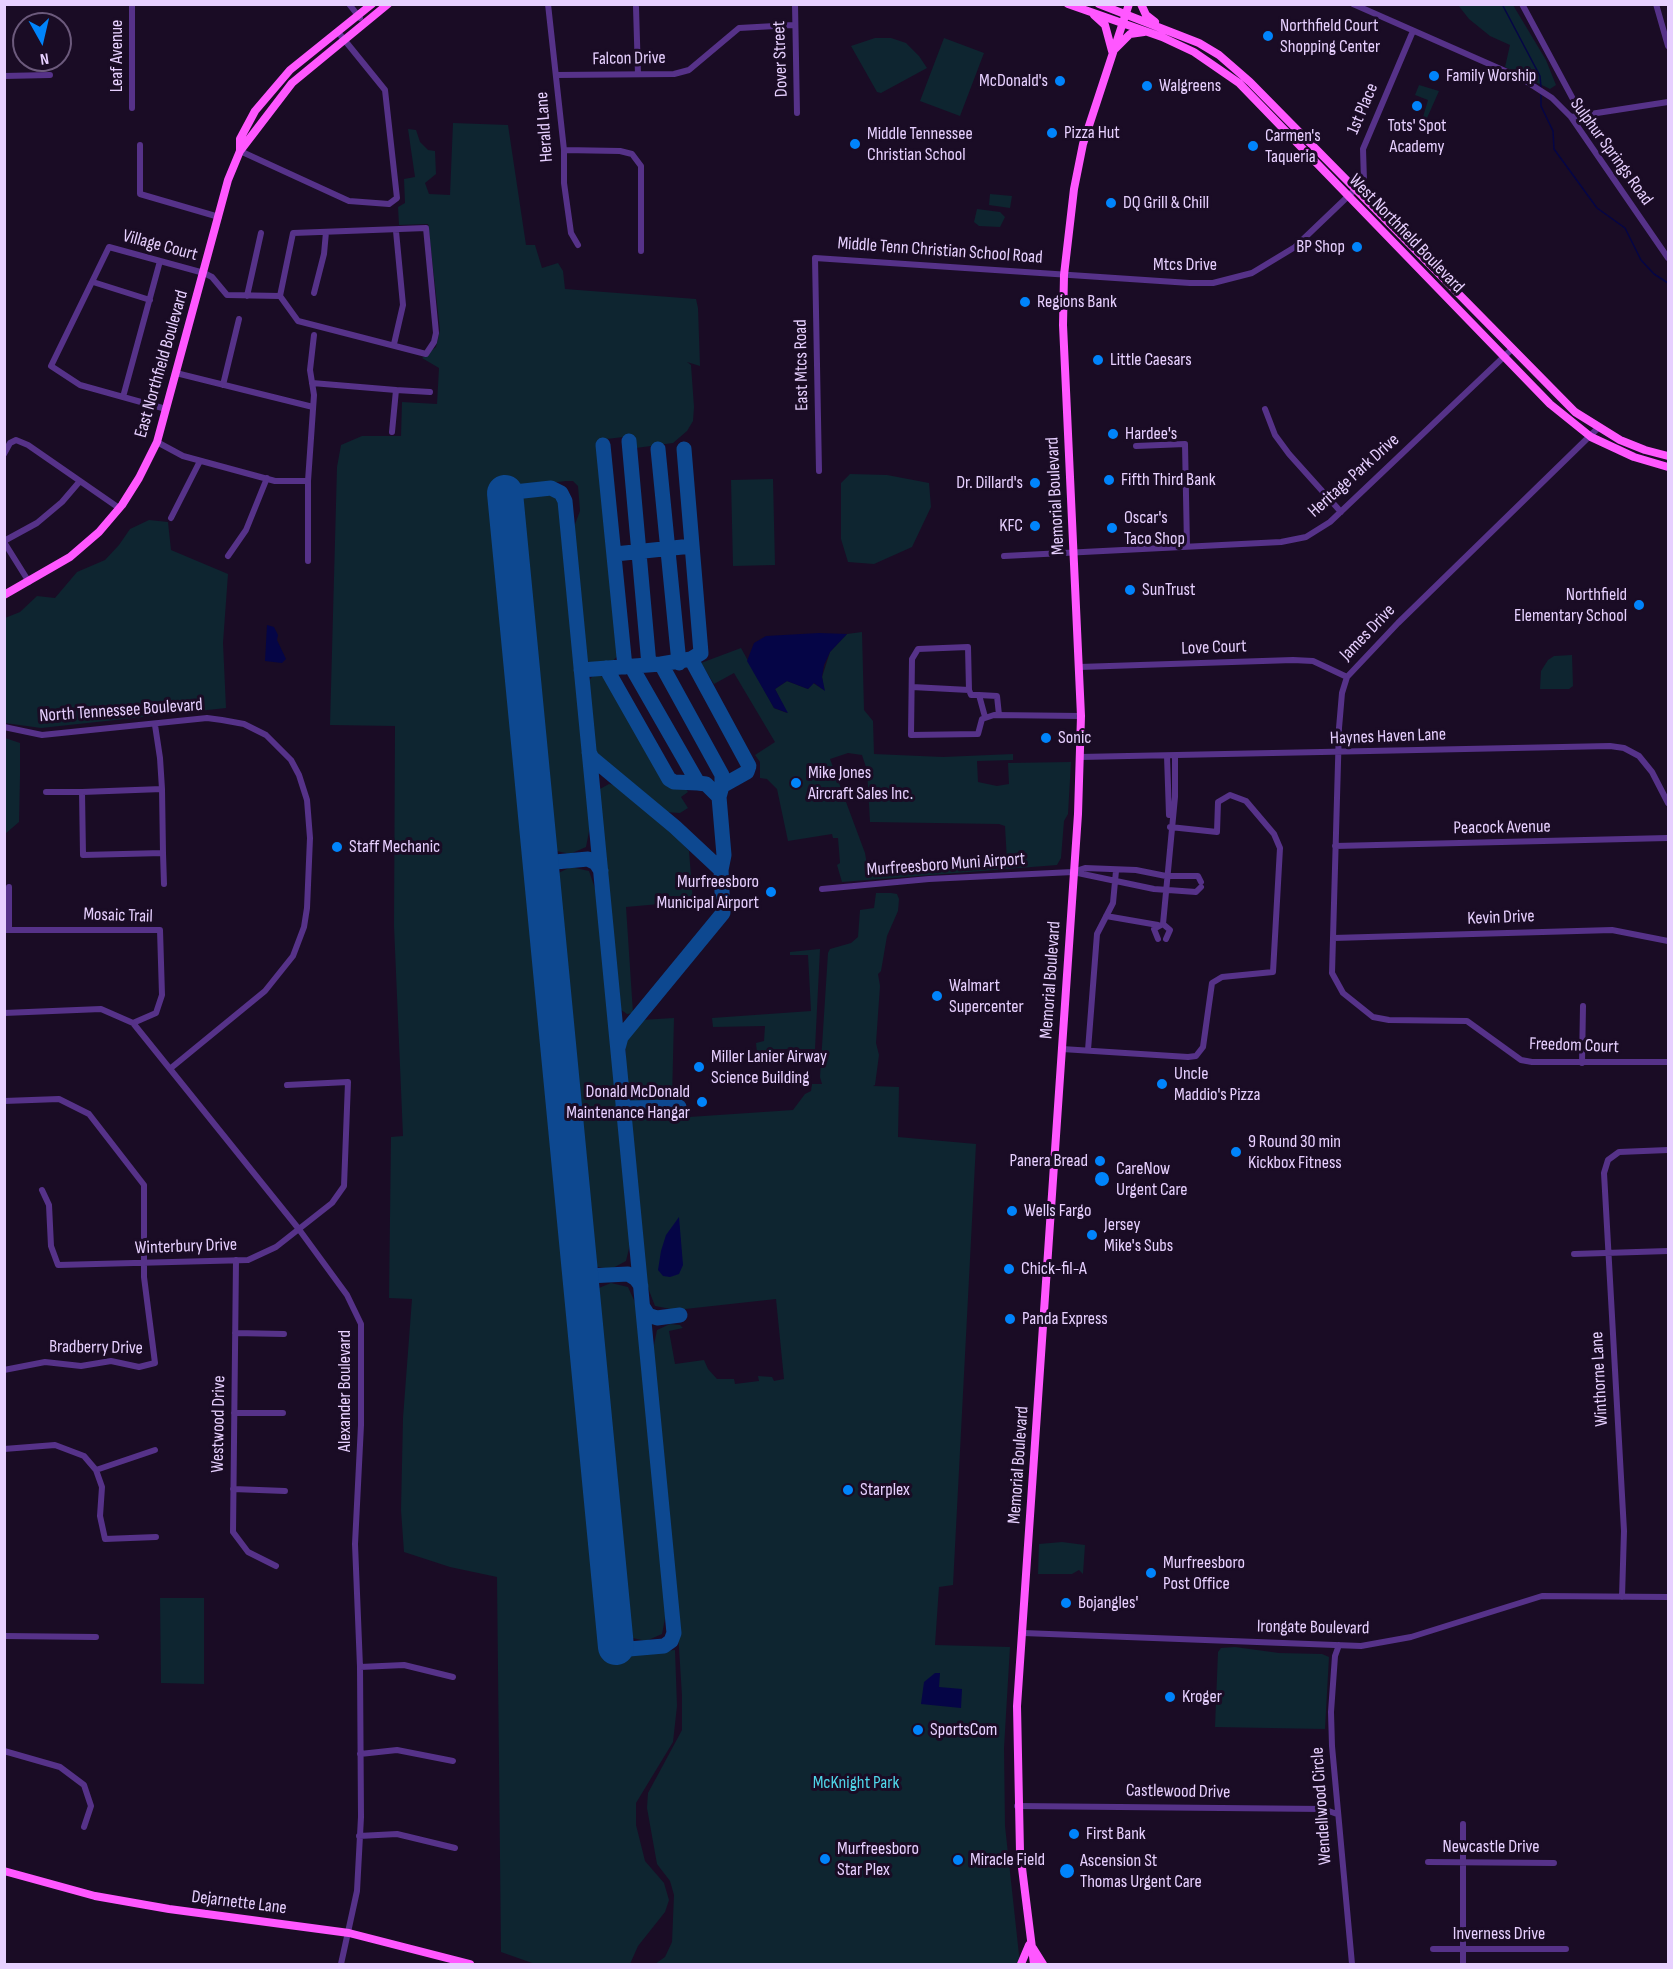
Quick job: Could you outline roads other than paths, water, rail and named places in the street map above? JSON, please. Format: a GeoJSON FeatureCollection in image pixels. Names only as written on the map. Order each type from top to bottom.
{"type":"FeatureCollection","features":[{"type":"Feature","properties":{"kind":"main road","name":"East Northfield Boulevard"},"geometry":{"type":"LineString","coordinates":[[4,594],[70,557],[99,532],[139,478],[157,442],[219,217],[240,151],[240,139],[255,111],[290,70],[372,4]]}},
{"type":"Feature","properties":{"kind":"main road","name":"East Northfield Boulevard"},"geometry":{"type":"LineString","coordinates":[[240,151],[292,83],[388,4]]}},
{"type":"Feature","properties":{"kind":"main road"},"geometry":{"type":"LineString","coordinates":[[1068,4],[1122,22]]}},
{"type":"Feature","properties":{"kind":"main road"},"geometry":{"type":"LineString","coordinates":[[1099,4],[1125,14]]}},
{"type":"Feature","properties":{"kind":"main road","name":"Memorial Boulevard"},"geometry":{"type":"LineString","coordinates":[[1034,1965],[1021,1875],[1017,1806],[1017,1706],[1062,1049],[1081,716],[1063,325],[1064,274],[1068,231],[1082,149],[1129,4]]}},
{"type":"Feature","properties":{"kind":"main road"},"geometry":{"type":"LineString","coordinates":[[1141,4],[1146,15],[1161,27]]}},
{"type":"Feature","properties":{"kind":"main road"},"geometry":{"type":"LineString","coordinates":[[1087,11],[1105,25],[1112,52]]}},
{"type":"Feature","properties":{"kind":"main road","name":"West Northfield Boulevard"},"geometry":{"type":"LineString","coordinates":[[1125,14],[1199,43],[1236,68],[1357,189],[1511,350],[1575,412],[1598,428],[1645,450],[1668,456]]}},
{"type":"Feature","properties":{"kind":"main road","name":"West Northfield Boulevard"},"geometry":{"type":"LineString","coordinates":[[1122,22],[1203,56],[1239,83],[1550,404],[1591,437],[1634,457],[1668,467]]}},
{"type":"Feature","properties":{"kind":"main road"},"geometry":{"type":"LineString","coordinates":[[1112,52],[1130,34],[1151,33]]}},
{"type":"Feature","properties":{"kind":"main road"},"geometry":{"type":"LineString","coordinates":[[1468,320],[1475,312]]}},
{"type":"Feature","properties":{"kind":"main road","name":"Dejarnette Lane"},"geometry":{"type":"LineString","coordinates":[[4,1870],[103,1897],[169,1909],[349,1933],[470,1965]]}},
{"type":"Feature","properties":{"kind":"main road"},"geometry":{"type":"LineString","coordinates":[[1021,1965],[1030,1944]]}},
{"type":"Feature","properties":{"kind":"main road"},"geometry":{"type":"LineString","coordinates":[[1030,1944],[1044,1965]]}},
{"type":"Feature","properties":{"kind":"street","name":"Leaf Avenue"},"geometry":{"type":"LineString","coordinates":[[132,4],[132,108]]}},
{"type":"Feature","properties":{"kind":"street"},"geometry":{"type":"LineString","coordinates":[[349,4],[364,23]]}},
{"type":"Feature","properties":{"kind":"street","name":"Herald Lane"},"geometry":{"type":"LineString","coordinates":[[548,4],[564,150],[564,183],[571,233],[578,245]]}},
{"type":"Feature","properties":{"kind":"street","name":"Dover Street"},"geometry":{"type":"LineString","coordinates":[[795,4],[793,25],[797,113]]}},
{"type":"Feature","properties":{"kind":"street","name":"Sulphur Springs Road"},"geometry":{"type":"LineString","coordinates":[[1353,4],[1544,92],[1571,117],[1668,258]]}},
{"type":"Feature","properties":{"kind":"street"},"geometry":{"type":"LineString","coordinates":[[1522,4],[1581,114]]}},
{"type":"Feature","properties":{"kind":"street"},"geometry":{"type":"LineString","coordinates":[[1656,4],[1668,46]]}},
{"type":"Feature","properties":{"kind":"street"},"geometry":{"type":"LineString","coordinates":[[636,7],[638,74]]}},
{"type":"Feature","properties":{"kind":"street","name":"Falcon Drive"},"geometry":{"type":"LineString","coordinates":[[556,75],[674,74],[689,70],[739,28],[793,25]]}},
{"type":"Feature","properties":{"kind":"street","name":"1st Place"},"geometry":{"type":"LineString","coordinates":[[1357,189],[1364,181],[1363,149],[1413,31]]}},
{"type":"Feature","properties":{"kind":"street"},"geometry":{"type":"LineString","coordinates":[[240,151],[349,201],[388,204],[397,198],[385,90],[338,32]]}},
{"type":"Feature","properties":{"kind":"street"},"geometry":{"type":"LineString","coordinates":[[4,76],[50,75]]}},
{"type":"Feature","properties":{"kind":"street"},"geometry":{"type":"LineString","coordinates":[[1571,117],[1668,102]]}},
{"type":"Feature","properties":{"kind":"street"},"geometry":{"type":"LineString","coordinates":[[140,145],[140,194],[219,217]]}},
{"type":"Feature","properties":{"kind":"street"},"geometry":{"type":"LineString","coordinates":[[564,150],[620,151],[632,154],[641,166],[641,251]]}},
{"type":"Feature","properties":{"kind":"street"},"geometry":{"type":"LineString","coordinates":[[1349,197],[1357,189]]}},
{"type":"Feature","properties":{"kind":"street","name":"Mtcs Drive"},"geometry":{"type":"LineString","coordinates":[[1064,274],[1190,283],[1229,279],[1252,273],[1295,247],[1349,197]]}},
{"type":"Feature","properties":{"kind":"street"},"geometry":{"type":"LineString","coordinates":[[426,228],[436,333],[434,342],[426,354],[298,321],[280,296],[293,233],[326,232],[426,228]]}},
{"type":"Feature","properties":{"kind":"street"},"geometry":{"type":"LineString","coordinates":[[393,344],[403,305],[396,231]]}},
{"type":"Feature","properties":{"kind":"street"},"geometry":{"type":"LineString","coordinates":[[314,293],[324,254],[326,232]]}},
{"type":"Feature","properties":{"kind":"street"},"geometry":{"type":"LineString","coordinates":[[247,296],[261,233]]}},
{"type":"Feature","properties":{"kind":"street","name":"Village Court"},"geometry":{"type":"LineString","coordinates":[[93,282],[109,247],[204,273]]}},
{"type":"Feature","properties":{"kind":"street","name":"Middle Tenn Christian School Road"},"geometry":{"type":"LineString","coordinates":[[815,258],[1064,274]]}},
{"type":"Feature","properties":{"kind":"street","name":"East Mtcs Road"},"geometry":{"type":"LineString","coordinates":[[815,258],[819,471]]}},
{"type":"Feature","properties":{"kind":"street"},"geometry":{"type":"LineString","coordinates":[[123,396],[160,261]]}},
{"type":"Feature","properties":{"kind":"street"},"geometry":{"type":"LineString","coordinates":[[204,273],[212,278],[227,295],[280,296]]}},
{"type":"Feature","properties":{"kind":"street"},"geometry":{"type":"LineString","coordinates":[[150,300],[93,282],[51,366],[80,385],[166,409]]}},
{"type":"Feature","properties":{"kind":"street"},"geometry":{"type":"LineString","coordinates":[[223,385],[239,319]]}},
{"type":"Feature","properties":{"kind":"street"},"geometry":{"type":"LineString","coordinates":[[308,561],[308,481],[313,407],[310,370],[314,335]]}},
{"type":"Feature","properties":{"kind":"street","name":"Heritage Park Drive"},"geometry":{"type":"LineString","coordinates":[[1004,556],[1283,542],[1306,537],[1341,512],[1511,350]]}},
{"type":"Feature","properties":{"kind":"street"},"geometry":{"type":"LineString","coordinates":[[176,373],[313,407]]}},
{"type":"Feature","properties":{"kind":"street"},"geometry":{"type":"LineString","coordinates":[[312,382],[430,392]]}},
{"type":"Feature","properties":{"kind":"street"},"geometry":{"type":"LineString","coordinates":[[392,432],[396,390]]}},
{"type":"Feature","properties":{"kind":"street"},"geometry":{"type":"LineString","coordinates":[[1265,409],[1275,435],[1292,459],[1341,512]]}},
{"type":"Feature","properties":{"kind":"street","name":"James Drive"},"geometry":{"type":"LineString","coordinates":[[1333,938],[1338,753],[1342,693],[1347,677],[1398,623],[1598,428]]}},
{"type":"Feature","properties":{"kind":"street"},"geometry":{"type":"LineString","coordinates":[[4,454],[10,443],[16,440],[119,508]]}},
{"type":"Feature","properties":{"kind":"street"},"geometry":{"type":"LineString","coordinates":[[157,442],[183,456],[200,461],[267,478],[308,481]]}},
{"type":"Feature","properties":{"kind":"street"},"geometry":{"type":"LineString","coordinates":[[1136,446],[1185,444],[1187,546]]}},
{"type":"Feature","properties":{"kind":"street"},"geometry":{"type":"LineString","coordinates":[[171,518],[200,461]]}},
{"type":"Feature","properties":{"kind":"street"},"geometry":{"type":"LineString","coordinates":[[228,556],[246,530],[267,478]]}},
{"type":"Feature","properties":{"kind":"street"},"geometry":{"type":"LineString","coordinates":[[29,582],[4,542],[37,523],[62,502],[81,481]]}},
{"type":"Feature","properties":{"kind":"street"},"geometry":{"type":"LineString","coordinates":[[999,715],[997,696],[971,695],[968,647],[918,649],[912,659],[911,735],[978,734],[980,733],[980,722],[985,717],[999,715],[1081,716]]}},
{"type":"Feature","properties":{"kind":"street","name":"Love Court"},"geometry":{"type":"LineString","coordinates":[[1079,667],[1293,660],[1313,661],[1347,677]]}},
{"type":"Feature","properties":{"kind":"street"},"geometry":{"type":"LineString","coordinates":[[912,687],[969,690]]}},
{"type":"Feature","properties":{"kind":"street"},"geometry":{"type":"LineString","coordinates":[[979,696],[985,717]]}},
{"type":"Feature","properties":{"kind":"street","name":"North Tennessee Boulevard"},"geometry":{"type":"LineString","coordinates":[[4,727],[42,735],[207,718],[244,724],[266,735],[291,760],[299,775],[306,800],[310,838],[307,908],[304,927],[293,956],[266,990],[171,1068]]}},
{"type":"Feature","properties":{"kind":"street"},"geometry":{"type":"LineString","coordinates":[[155,725],[162,789],[164,884]]}},
{"type":"Feature","properties":{"kind":"street","name":"Haynes Haven Lane"},"geometry":{"type":"LineString","coordinates":[[1080,757],[1578,746],[1624,748],[1632,751],[1646,763],[1668,803]]}},
{"type":"Feature","properties":{"kind":"street"},"geometry":{"type":"LineString","coordinates":[[1167,756],[1170,828]]}},
{"type":"Feature","properties":{"kind":"street"},"geometry":{"type":"LineString","coordinates":[[1158,939],[1154,932],[1160,924],[1165,890],[1175,797],[1176,756]]}},
{"type":"Feature","properties":{"kind":"street"},"geometry":{"type":"LineString","coordinates":[[46,792],[162,789]]}},
{"type":"Feature","properties":{"kind":"street"},"geometry":{"type":"LineString","coordinates":[[82,792],[82,855],[163,853]]}},
{"type":"Feature","properties":{"kind":"street"},"geometry":{"type":"LineString","coordinates":[[1062,1049],[1188,1058],[1196,1056],[1203,1047],[1212,983],[1222,977],[1273,972],[1280,848],[1274,834],[1246,801],[1230,795],[1218,802],[1217,832],[1170,828]]}},
{"type":"Feature","properties":{"kind":"street","name":"Peacock Avenue"},"geometry":{"type":"LineString","coordinates":[[1335,846],[1668,838]]}},
{"type":"Feature","properties":{"kind":"street"},"geometry":{"type":"LineString","coordinates":[[1085,868],[1136,870],[1166,876],[1198,876],[1201,885],[1196,892],[1165,890],[1073,872],[1085,868]]}},
{"type":"Feature","properties":{"kind":"street"},"geometry":{"type":"LineString","coordinates":[[1088,1050],[1095,947],[1100,924],[1113,903],[1116,870]]}},
{"type":"Feature","properties":{"kind":"street","name":"Murfreesboro Muni Airport"},"geometry":{"type":"LineString","coordinates":[[822,889],[1073,872]]}},
{"type":"Feature","properties":{"kind":"street"},"geometry":{"type":"LineString","coordinates":[[7,930],[9,887]]}},
{"type":"Feature","properties":{"kind":"street"},"geometry":{"type":"LineString","coordinates":[[1106,916],[1160,924],[1170,930],[1166,939]]}},
{"type":"Feature","properties":{"kind":"street","name":"Mosaic Trail"},"geometry":{"type":"LineString","coordinates":[[7,930],[160,930],[162,995],[156,1013],[134,1023]]}},
{"type":"Feature","properties":{"kind":"street","name":"Kevin Drive"},"geometry":{"type":"LineString","coordinates":[[1333,938],[1612,930],[1668,941]]}},
{"type":"Feature","properties":{"kind":"street","name":"Freedom Court"},"geometry":{"type":"LineString","coordinates":[[1333,938],[1332,973],[1336,985],[1373,1017],[1389,1020],[1467,1021],[1521,1060],[1582,1063],[1668,1062]]}},
{"type":"Feature","properties":{"kind":"street"},"geometry":{"type":"LineString","coordinates":[[1582,1063],[1583,1006]]}},
{"type":"Feature","properties":{"kind":"street","name":"Alexander Boulevard"},"geometry":{"type":"LineString","coordinates":[[4,1013],[101,1009],[134,1023],[298,1228],[348,1295],[361,1324],[361,1425],[355,1544],[360,1667],[359,1836],[357,1891],[341,1965]]}},
{"type":"Feature","properties":{"kind":"street","name":"Winterbury Drive"},"geometry":{"type":"LineString","coordinates":[[42,1190],[49,1205],[51,1246],[58,1265],[248,1260],[276,1247],[332,1203],[344,1186],[348,1082],[287,1084]]}},
{"type":"Feature","properties":{"kind":"street","name":"Bradberry Drive"},"geometry":{"type":"LineString","coordinates":[[4,1101],[60,1099],[89,1113],[144,1185],[145,1262],[155,1363],[139,1367],[111,1360],[81,1366],[45,1362],[4,1370]]}},
{"type":"Feature","properties":{"kind":"street","name":"Winthorne Lane"},"geometry":{"type":"LineString","coordinates":[[1623,1597],[1624,1531],[1604,1173],[1608,1160],[1619,1152],[1668,1150]]}},
{"type":"Feature","properties":{"kind":"street"},"geometry":{"type":"LineString","coordinates":[[1574,1254],[1668,1251]]}},
{"type":"Feature","properties":{"kind":"street","name":"Westwood Drive"},"geometry":{"type":"LineString","coordinates":[[236,1260],[232,1532],[248,1552],[276,1566]]}},
{"type":"Feature","properties":{"kind":"street"},"geometry":{"type":"LineString","coordinates":[[235,1333],[284,1334]]}},
{"type":"Feature","properties":{"kind":"street"},"geometry":{"type":"LineString","coordinates":[[234,1413],[283,1413]]}},
{"type":"Feature","properties":{"kind":"street"},"geometry":{"type":"LineString","coordinates":[[4,1449],[55,1445],[84,1456],[96,1470],[102,1487],[100,1516],[105,1539],[156,1537]]}},
{"type":"Feature","properties":{"kind":"street"},"geometry":{"type":"LineString","coordinates":[[96,1470],[154,1450]]}},
{"type":"Feature","properties":{"kind":"street"},"geometry":{"type":"LineString","coordinates":[[233,1489],[285,1491]]}},
{"type":"Feature","properties":{"kind":"street","name":"Irongate Boulevard"},"geometry":{"type":"LineString","coordinates":[[1023,1633],[1361,1646],[1396,1641],[1542,1596],[1668,1597]]}},
{"type":"Feature","properties":{"kind":"street"},"geometry":{"type":"LineString","coordinates":[[4,1636],[96,1637]]}},
{"type":"Feature","properties":{"kind":"street","name":"Wendellwood Circle"},"geometry":{"type":"LineString","coordinates":[[1339,1645],[1335,1656],[1331,1712],[1337,1814],[1352,1965]]}},
{"type":"Feature","properties":{"kind":"street"},"geometry":{"type":"LineString","coordinates":[[360,1667],[404,1665],[453,1677]]}},
{"type":"Feature","properties":{"kind":"street"},"geometry":{"type":"LineString","coordinates":[[360,1754],[397,1750],[453,1761]]}},
{"type":"Feature","properties":{"kind":"street"},"geometry":{"type":"LineString","coordinates":[[4,1751],[60,1767],[84,1785],[91,1806],[84,1827]]}},
{"type":"Feature","properties":{"kind":"street","name":"Castlewood Drive"},"geometry":{"type":"LineString","coordinates":[[1017,1806],[1323,1809],[1337,1814]]}},
{"type":"Feature","properties":{"kind":"street"},"geometry":{"type":"LineString","coordinates":[[1462,1824],[1463,1965]]}},
{"type":"Feature","properties":{"kind":"street"},"geometry":{"type":"LineString","coordinates":[[359,1836],[397,1834],[454,1848]]}},
{"type":"Feature","properties":{"kind":"street","name":"Newcastle Drive"},"geometry":{"type":"LineString","coordinates":[[1428,1862],[1554,1863]]}},
{"type":"Feature","properties":{"kind":"street","name":"Inverness Drive"},"geometry":{"type":"LineString","coordinates":[[1433,1949],[1566,1949]]}},
{"type":"Feature","properties":{"kind":"waterway"},"geometry":{"type":"LineString","coordinates":[[1502,4],[1540,76],[1541,87]]}},
{"type":"Feature","properties":{"kind":"waterway"},"geometry":{"type":"LineString","coordinates":[[1541,95],[1541,106],[1553,131],[1554,149],[1597,208],[1625,228],[1641,260],[1654,274],[1668,283]]}},
{"type":"Feature","properties":{"kind":"place","name":"Northfield Court Shopping Center"},"geometry":{"type":"Point","coordinates":[1268,36]}},
{"type":"Feature","properties":{"kind":"place","name":"Family Worship"},"geometry":{"type":"Point","coordinates":[1434,76]}},
{"type":"Feature","properties":{"kind":"place","name":"McDonald's"},"geometry":{"type":"Point","coordinates":[1060,81]}},
{"type":"Feature","properties":{"kind":"place","name":"Walgreens"},"geometry":{"type":"Point","coordinates":[1147,86]}},
{"type":"Feature","properties":{"kind":"place","name":"Tots' Spot Academy"},"geometry":{"type":"Point","coordinates":[1417,106]}},
{"type":"Feature","properties":{"kind":"place","name":"Pizza Hut"},"geometry":{"type":"Point","coordinates":[1052,133]}},
{"type":"Feature","properties":{"kind":"place","name":"Middle Tennessee Christian School"},"geometry":{"type":"Point","coordinates":[855,144]}},
{"type":"Feature","properties":{"kind":"place","name":"Carmen's Taqueria"},"geometry":{"type":"Point","coordinates":[1253,146]}},
{"type":"Feature","properties":{"kind":"place","name":"DQ Grill & Chill"},"geometry":{"type":"Point","coordinates":[1111,203]}},
{"type":"Feature","properties":{"kind":"place","name":"BP Shop"},"geometry":{"type":"Point","coordinates":[1357,247]}},
{"type":"Feature","properties":{"kind":"place","name":"Regions Bank"},"geometry":{"type":"Point","coordinates":[1025,302]}},
{"type":"Feature","properties":{"kind":"place","name":"Little Caesars"},"geometry":{"type":"Point","coordinates":[1098,360]}},
{"type":"Feature","properties":{"kind":"place","name":"Hardee's"},"geometry":{"type":"Point","coordinates":[1113,434]}},
{"type":"Feature","properties":{"kind":"place","name":"Fifth Third Bank"},"geometry":{"type":"Point","coordinates":[1109,480]}},
{"type":"Feature","properties":{"kind":"place","name":"Dr. Dillard's"},"geometry":{"type":"Point","coordinates":[1035,483]}},
{"type":"Feature","properties":{"kind":"place","name":"KFC"},"geometry":{"type":"Point","coordinates":[1035,526]}},
{"type":"Feature","properties":{"kind":"place","name":"Oscar's Taco Shop"},"geometry":{"type":"Point","coordinates":[1112,528]}},
{"type":"Feature","properties":{"kind":"place","name":"SunTrust"},"geometry":{"type":"Point","coordinates":[1130,590]}},
{"type":"Feature","properties":{"kind":"place","name":"Northfield Elementary School"},"geometry":{"type":"Point","coordinates":[1639,605]}},
{"type":"Feature","properties":{"kind":"place","name":"Sonic"},"geometry":{"type":"Point","coordinates":[1046,738]}},
{"type":"Feature","properties":{"kind":"place","name":"Mike Jones Aircraft Sales Inc."},"geometry":{"type":"Point","coordinates":[796,783]}},
{"type":"Feature","properties":{"kind":"place","name":"Staff Mechanic"},"geometry":{"type":"Point","coordinates":[337,847]}},
{"type":"Feature","properties":{"kind":"place","name":"Murfreesboro Municipal Airport"},"geometry":{"type":"Point","coordinates":[771,892]}},
{"type":"Feature","properties":{"kind":"place","name":"Walmart Supercenter"},"geometry":{"type":"Point","coordinates":[937,996]}},
{"type":"Feature","properties":{"kind":"place","name":"Miller Lanier Airway Science Building"},"geometry":{"type":"Point","coordinates":[699,1067]}},
{"type":"Feature","properties":{"kind":"place","name":"Uncle Maddio's Pizza"},"geometry":{"type":"Point","coordinates":[1162,1084]}},
{"type":"Feature","properties":{"kind":"place","name":"Donald McDonald Maintenance Hangar"},"geometry":{"type":"Point","coordinates":[702,1102]}},
{"type":"Feature","properties":{"kind":"place","name":"9 Round 30 min Kickbox Fitness"},"geometry":{"type":"Point","coordinates":[1236,1152]}},
{"type":"Feature","properties":{"kind":"place","name":"Panera Bread"},"geometry":{"type":"Point","coordinates":[1100,1161]}},
{"type":"Feature","properties":{"kind":"place","name":"CareNow Urgent Care"},"geometry":{"type":"Point","coordinates":[1102,1179]}},
{"type":"Feature","properties":{"kind":"place","name":"Wells Fargo"},"geometry":{"type":"Point","coordinates":[1012,1211]}},
{"type":"Feature","properties":{"kind":"place","name":"Jersey Mike's Subs"},"geometry":{"type":"Point","coordinates":[1092,1235]}},
{"type":"Feature","properties":{"kind":"place","name":"Chick-fil-A"},"geometry":{"type":"Point","coordinates":[1009,1269]}},
{"type":"Feature","properties":{"kind":"place","name":"Panda Express"},"geometry":{"type":"Point","coordinates":[1010,1319]}},
{"type":"Feature","properties":{"kind":"place","name":"Starplex"},"geometry":{"type":"Point","coordinates":[848,1490]}},
{"type":"Feature","properties":{"kind":"place","name":"Murfreesboro Post Office"},"geometry":{"type":"Point","coordinates":[1151,1573]}},
{"type":"Feature","properties":{"kind":"place","name":"Bojangles'"},"geometry":{"type":"Point","coordinates":[1066,1603]}},
{"type":"Feature","properties":{"kind":"place","name":"Kroger"},"geometry":{"type":"Point","coordinates":[1170,1697]}},
{"type":"Feature","properties":{"kind":"place","name":"SportsCom"},"geometry":{"type":"Point","coordinates":[918,1730]}},
{"type":"Feature","properties":{"kind":"place","name":"First Bank"},"geometry":{"type":"Point","coordinates":[1074,1834]}},
{"type":"Feature","properties":{"kind":"place","name":"Murfreesboro Star Plex"},"geometry":{"type":"Point","coordinates":[825,1859]}},
{"type":"Feature","properties":{"kind":"place","name":"Miracle Field"},"geometry":{"type":"Point","coordinates":[958,1860]}},
{"type":"Feature","properties":{"kind":"place","name":"Ascension St Thomas Urgent Care"},"geometry":{"type":"Point","coordinates":[1067,1871]}},
{"type":"Feature","properties":{"kind":"park label","name":"McKnight Park"},"geometry":{"type":"Point","coordinates":[856,1783]}}]}
